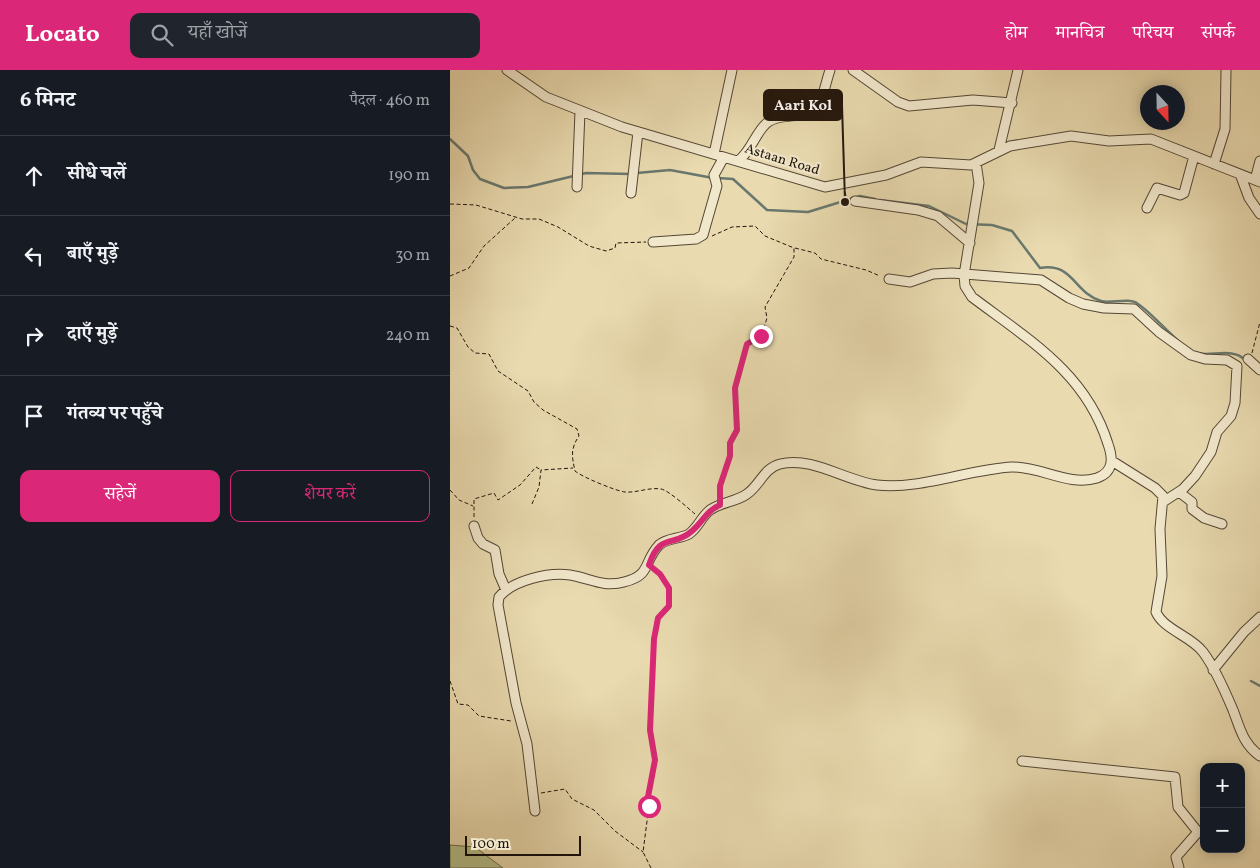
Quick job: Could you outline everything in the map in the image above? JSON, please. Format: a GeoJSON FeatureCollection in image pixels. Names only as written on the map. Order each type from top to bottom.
{"type":"FeatureCollection","features":[{"type":"Feature","properties":{"kind":"street","name":"Astaan Road"},"geometry":{"type":"LineString","coordinates":[[507,70],[540,94],[580,111],[638,132],[666,138],[824,187],[886,175],[920,162],[966,166],[976,163],[999,150],[1044,139],[1071,136],[1109,141],[1151,139],[1257,181]]}},
{"type":"Feature","properties":{"kind":"street"},"geometry":{"type":"LineString","coordinates":[[654,242],[699,238],[705,232],[708,213],[716,190],[714,178],[732,70]]}},
{"type":"Feature","properties":{"kind":"street"},"geometry":{"type":"LineString","coordinates":[[738,161],[748,152],[762,129],[771,120],[804,115],[815,110],[820,104],[830,70]]}},
{"type":"Feature","properties":{"kind":"street"},"geometry":{"type":"LineString","coordinates":[[853,70],[898,102],[908,106],[973,100],[1012,103]]}},
{"type":"Feature","properties":{"kind":"street"},"geometry":{"type":"LineString","coordinates":[[999,150],[1012,103],[1018,70]]}},
{"type":"Feature","properties":{"kind":"street"},"geometry":{"type":"LineString","coordinates":[[1214,164],[1225,128],[1226,71]]}},
{"type":"Feature","properties":{"kind":"street"},"geometry":{"type":"LineString","coordinates":[[577,184],[580,111]]}},
{"type":"Feature","properties":{"kind":"street"},"geometry":{"type":"LineString","coordinates":[[631,193],[638,132]]}},
{"type":"Feature","properties":{"kind":"street"},"geometry":{"type":"LineString","coordinates":[[1147,208],[1157,188],[1161,187],[1180,194],[1184,193],[1194,156]]}},
{"type":"Feature","properties":{"kind":"street"},"geometry":{"type":"LineString","coordinates":[[1257,181],[1260,161]]}},
{"type":"Feature","properties":{"kind":"street"},"geometry":{"type":"LineString","coordinates":[[976,163],[980,176],[964,275],[965,286],[972,297],[1048,355],[1076,382],[1098,417],[1112,461],[1156,488],[1163,496],[1160,529],[1162,576],[1156,612],[1162,620],[1197,646],[1213,670],[1244,740],[1260,756]]}},
{"type":"Feature","properties":{"kind":"street"},"geometry":{"type":"LineString","coordinates":[[1240,174],[1249,198],[1260,214]]}},
{"type":"Feature","properties":{"kind":"street"},"geometry":{"type":"LineString","coordinates":[[855,201],[918,210],[938,216],[970,243]]}},
{"type":"Feature","properties":{"kind":"street"},"geometry":{"type":"LineString","coordinates":[[889,279],[910,282],[933,274],[1041,280],[1083,304],[1104,308],[1134,309],[1159,332],[1191,356],[1227,360],[1237,366],[1234,410],[1217,432],[1207,459],[1190,483],[1163,502]]}},
{"type":"Feature","properties":{"kind":"street"},"geometry":{"type":"LineString","coordinates":[[1248,359],[1260,370]]}},
{"type":"Feature","properties":{"kind":"street"},"geometry":{"type":"LineString","coordinates":[[535,811],[528,752],[498,606],[498,597],[506,590],[534,579],[560,575],[604,584],[622,583],[642,575],[649,565],[653,553],[661,544],[693,531],[708,512],[720,505],[745,496],[767,471],[782,463],[803,464],[868,483],[893,486],[1014,467],[1088,480],[1104,474],[1112,461]]}},
{"type":"Feature","properties":{"kind":"street"},"geometry":{"type":"LineString","coordinates":[[1179,492],[1192,502],[1192,508],[1201,516],[1222,524]]}},
{"type":"Feature","properties":{"kind":"street"},"geometry":{"type":"LineString","coordinates":[[474,526],[478,538],[483,544],[495,550],[499,574],[506,590]]}},
{"type":"Feature","properties":{"kind":"street"},"geometry":{"type":"LineString","coordinates":[[1213,670],[1244,632],[1260,618]]}},
{"type":"Feature","properties":{"kind":"street"},"geometry":{"type":"LineString","coordinates":[[1022,761],[1175,777],[1178,807],[1198,832],[1176,857],[1179,868]]}},
{"type":"Feature","properties":{"kind":"path"},"geometry":{"type":"LineString","coordinates":[[450,204],[476,205],[516,217],[539,219],[558,227],[588,246],[606,251],[615,248],[616,243],[654,242]]}},
{"type":"Feature","properties":{"kind":"path"},"geometry":{"type":"LineString","coordinates":[[450,276],[469,268],[484,246],[516,217]]}},
{"type":"Feature","properties":{"kind":"path"},"geometry":{"type":"LineString","coordinates":[[699,238],[714,236],[732,228],[755,226],[765,236],[794,248],[815,253],[821,258],[866,270],[889,279]]}},
{"type":"Feature","properties":{"kind":"path"},"geometry":{"type":"LineString","coordinates":[[720,505],[720,486],[730,456],[730,443],[737,430],[735,388],[747,344],[761,336],[767,318],[766,307],[794,257],[794,248]]}},
{"type":"Feature","properties":{"kind":"path"},"geometry":{"type":"LineString","coordinates":[[1248,359],[1253,349],[1260,322]]}},
{"type":"Feature","properties":{"kind":"path"},"geometry":{"type":"LineString","coordinates":[[450,326],[457,328],[468,347],[475,353],[489,354],[498,371],[528,390],[534,402],[543,410],[577,429],[578,436],[573,444],[571,454],[575,471],[583,478],[625,492],[660,489],[669,492],[674,500],[695,514],[708,512]]}},
{"type":"Feature","properties":{"kind":"path"},"geometry":{"type":"LineString","coordinates":[[474,526],[474,499],[494,494],[498,500],[502,498],[520,485],[536,467],[541,470],[574,468]]}},
{"type":"Feature","properties":{"kind":"path"},"geometry":{"type":"LineString","coordinates":[[532,504],[539,487],[541,470]]}},
{"type":"Feature","properties":{"kind":"path"},"geometry":{"type":"LineString","coordinates":[[450,490],[459,500],[474,506]]}},
{"type":"Feature","properties":{"kind":"path"},"geometry":{"type":"LineString","coordinates":[[649,565],[660,574],[669,588],[669,606],[658,618],[654,639],[650,730],[655,760],[648,797],[649,806],[644,852],[651,868]]}},
{"type":"Feature","properties":{"kind":"path"},"geometry":{"type":"LineString","coordinates":[[450,681],[458,704],[468,705],[479,716],[522,724]]}},
{"type":"Feature","properties":{"kind":"path"},"geometry":{"type":"LineString","coordinates":[[533,793],[548,794],[565,789],[572,798],[594,810],[615,831],[644,852]]}},
{"type":"Feature","properties":{"kind":"green space"},"geometry":{"type":"Polygon","coordinates":[[[450,845],[475,847],[503,868],[450,868],[450,845]]]}},
{"type":"Feature","properties":{"kind":"waterway"},"geometry":{"type":"LineString","coordinates":[[450,139],[468,156],[473,170],[480,179],[504,188],[528,187],[586,173],[631,174]]}},
{"type":"Feature","properties":{"kind":"waterway"},"geometry":{"type":"LineString","coordinates":[[637,173],[670,170],[713,178]]}},
{"type":"Feature","properties":{"kind":"waterway"},"geometry":{"type":"LineString","coordinates":[[718,178],[733,179],[767,210],[808,212],[860,196],[875,199]]}},
{"type":"Feature","properties":{"kind":"waterway"},"geometry":{"type":"LineString","coordinates":[[880,200],[929,206],[966,224],[992,225],[1012,231],[1040,268],[1051,267],[1060,270],[1092,297],[1105,302],[1130,301],[1138,304],[1183,345],[1197,353],[1228,353],[1240,356],[1245,360]]}},
{"type":"Feature","properties":{"kind":"waterway"},"geometry":{"type":"LineString","coordinates":[[1251,681],[1260,686]]}},
{"type":"Feature","properties":{"kind":"place","name":"Aari Kol"},"geometry":{"type":"Point","coordinates":[845,202]}},
{"type":"Feature","properties":{"kind":"route"},"geometry":{"type":"LineString","coordinates":[[649,806],[648,797],[655,760],[650,730],[654,639],[658,618],[669,606],[669,588],[660,574],[649,565],[653,553],[661,544],[693,531],[708,512],[720,505],[720,486],[730,456],[730,443],[737,430],[738,418],[735,388],[742,372],[747,344],[761,336]]}}]}
